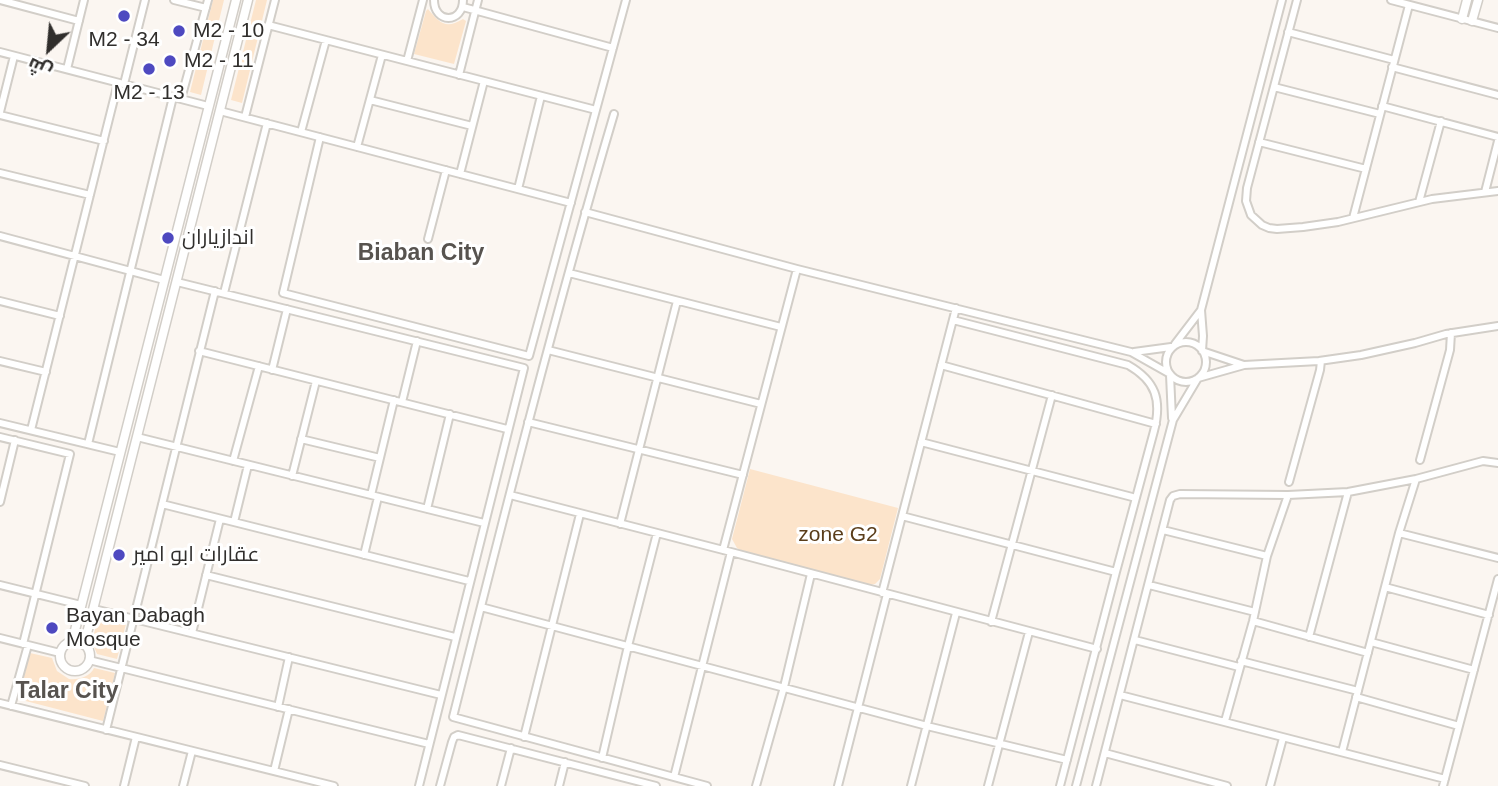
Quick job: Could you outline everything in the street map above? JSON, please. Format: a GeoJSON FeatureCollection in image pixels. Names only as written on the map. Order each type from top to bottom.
{"type":"FeatureCollection","features":[{"type":"Feature","properties":{"kind":"street"},"geometry":{"type":"LineString","coordinates":[[0,0],[79,21]]}},
{"type":"Feature","properties":{"kind":"street"},"geometry":{"type":"LineString","coordinates":[[67,69],[84,0]]}},
{"type":"Feature","properties":{"kind":"street"},"geometry":{"type":"LineString","coordinates":[[31,430],[104,141],[145,0]]}},
{"type":"Feature","properties":{"kind":"street"},"geometry":{"type":"LineString","coordinates":[[174,0],[206,8]]}},
{"type":"Feature","properties":{"kind":"street"},"geometry":{"type":"LineString","coordinates":[[181,99],[208,0]]}},
{"type":"Feature","properties":{"kind":"street"},"geometry":{"type":"LineString","coordinates":[[72,642],[236,0]]}},
{"type":"Feature","properties":{"kind":"street"},"geometry":{"type":"LineString","coordinates":[[84,645],[248,0]]}},
{"type":"Feature","properties":{"kind":"street"},"geometry":{"type":"LineString","coordinates":[[245,117],[275,0]]}},
{"type":"Feature","properties":{"kind":"street"},"geometry":{"type":"LineString","coordinates":[[407,61],[423,0]]}},
{"type":"Feature","properties":{"kind":"street"},"geometry":{"type":"LineString","coordinates":[[434,0],[435,9],[446,18],[456,16],[463,4],[475,10],[613,48]]}},
{"type":"Feature","properties":{"kind":"street"},"geometry":{"type":"LineString","coordinates":[[459,75],[478,0]]}},
{"type":"Feature","properties":{"kind":"street"},"geometry":{"type":"LineString","coordinates":[[320,137],[283,293],[529,356],[626,0]]}},
{"type":"Feature","properties":{"kind":"street"},"geometry":{"type":"LineString","coordinates":[[1202,351],[1201,310],[1282,0]]}},
{"type":"Feature","properties":{"kind":"street"},"geometry":{"type":"LineString","coordinates":[[1297,0],[1246,195],[1249,210],[1258,223],[1269,228],[1303,227],[1419,202],[1498,191]]}},
{"type":"Feature","properties":{"kind":"street"},"geometry":{"type":"LineString","coordinates":[[1391,0],[1498,28]]}},
{"type":"Feature","properties":{"kind":"street"},"geometry":{"type":"LineString","coordinates":[[1462,19],[1467,0]]}},
{"type":"Feature","properties":{"kind":"street"},"geometry":{"type":"LineString","coordinates":[[1472,21],[1478,0]]}},
{"type":"Feature","properties":{"kind":"street"},"geometry":{"type":"LineString","coordinates":[[1353,218],[1409,5]]}},
{"type":"Feature","properties":{"kind":"street"},"geometry":{"type":"LineString","coordinates":[[232,12],[245,15]]}},
{"type":"Feature","properties":{"kind":"street"},"geometry":{"type":"LineString","coordinates":[[268,25],[596,110]]}},
{"type":"Feature","properties":{"kind":"street"},"geometry":{"type":"LineString","coordinates":[[1288,32],[1498,95]]}},
{"type":"Feature","properties":{"kind":"street"},"geometry":{"type":"LineString","coordinates":[[301,132],[326,40]]}},
{"type":"Feature","properties":{"kind":"street"},"geometry":{"type":"LineString","coordinates":[[0,52],[208,106]]}},
{"type":"Feature","properties":{"kind":"street"},"geometry":{"type":"LineString","coordinates":[[357,147],[382,55]]}},
{"type":"Feature","properties":{"kind":"street"},"geometry":{"type":"LineString","coordinates":[[14,56],[0,113],[104,141]]}},
{"type":"Feature","properties":{"kind":"street"},"geometry":{"type":"LineString","coordinates":[[460,174],[484,81]]}},
{"type":"Feature","properties":{"kind":"street"},"geometry":{"type":"LineString","coordinates":[[1274,87],[1380,114]]}},
{"type":"Feature","properties":{"kind":"street"},"geometry":{"type":"LineString","coordinates":[[518,189],[541,96]]}},
{"type":"Feature","properties":{"kind":"street"},"geometry":{"type":"LineString","coordinates":[[88,444],[173,97]]}},
{"type":"Feature","properties":{"kind":"street"},"geometry":{"type":"LineString","coordinates":[[370,100],[472,126]]}},
{"type":"Feature","properties":{"kind":"street"},"geometry":{"type":"LineString","coordinates":[[1382,106],[1441,121],[1498,142],[1485,192]]}},
{"type":"Feature","properties":{"kind":"street"},"geometry":{"type":"LineString","coordinates":[[220,111],[571,203]]}},
{"type":"Feature","properties":{"kind":"street"},"geometry":{"type":"LineString","coordinates":[[614,114],[528,422],[453,717],[707,786]]}},
{"type":"Feature","properties":{"kind":"street"},"geometry":{"type":"LineString","coordinates":[[1419,202],[1441,121]]}},
{"type":"Feature","properties":{"kind":"street"},"geometry":{"type":"LineString","coordinates":[[224,293],[267,123]]}},
{"type":"Feature","properties":{"kind":"street"},"geometry":{"type":"LineString","coordinates":[[1259,142],[1366,169]]}},
{"type":"Feature","properties":{"kind":"street"},"geometry":{"type":"LineString","coordinates":[[428,239],[446,170]]}},
{"type":"Feature","properties":{"kind":"street"},"geometry":{"type":"LineString","coordinates":[[0,173],[90,195]]}},
{"type":"Feature","properties":{"kind":"street"},"geometry":{"type":"LineString","coordinates":[[585,212],[797,269],[1131,352],[1183,382],[1244,365],[1321,360],[1389,349],[1451,332],[1498,326]]}},
{"type":"Feature","properties":{"kind":"street"},"geometry":{"type":"LineString","coordinates":[[0,236],[164,280]]}},
{"type":"Feature","properties":{"kind":"street"},"geometry":{"type":"LineString","coordinates":[[674,777],[702,665],[743,475],[797,269]]}},
{"type":"Feature","properties":{"kind":"street"},"geometry":{"type":"LineString","coordinates":[[569,273],[781,327]]}},
{"type":"Feature","properties":{"kind":"street"},"geometry":{"type":"LineString","coordinates":[[177,282],[524,368],[419,786]]}},
{"type":"Feature","properties":{"kind":"street"},"geometry":{"type":"LineString","coordinates":[[106,730],[215,291]]}},
{"type":"Feature","properties":{"kind":"street"},"geometry":{"type":"LineString","coordinates":[[0,301],[60,316]]}},
{"type":"Feature","properties":{"kind":"street"},"geometry":{"type":"LineString","coordinates":[[620,524],[677,301]]}},
{"type":"Feature","properties":{"kind":"street"},"geometry":{"type":"LineString","coordinates":[[272,370],[287,309]]}},
{"type":"Feature","properties":{"kind":"street"},"geometry":{"type":"LineString","coordinates":[[838,786],[859,707],[902,516],[956,309]]}},
{"type":"Feature","properties":{"kind":"street"},"geometry":{"type":"LineString","coordinates":[[1173,420],[1166,357],[1201,310]]}},
{"type":"Feature","properties":{"kind":"street"},"geometry":{"type":"LineString","coordinates":[[953,320],[1128,365],[1147,379],[1158,406],[1156,424],[1060,786]]}},
{"type":"Feature","properties":{"kind":"street"},"geometry":{"type":"LineString","coordinates":[[1420,460],[1450,350],[1451,332]]}},
{"type":"Feature","properties":{"kind":"street"},"geometry":{"type":"LineString","coordinates":[[364,555],[380,458],[417,341]]}},
{"type":"Feature","properties":{"kind":"street"},"geometry":{"type":"LineString","coordinates":[[1076,786],[1173,420],[1205,365],[1202,351],[1188,342],[1159,350],[1131,352]]}},
{"type":"Feature","properties":{"kind":"street"},"geometry":{"type":"LineString","coordinates":[[548,350],[761,404]]}},
{"type":"Feature","properties":{"kind":"street"},"geometry":{"type":"LineString","coordinates":[[199,351],[507,429]]}},
{"type":"Feature","properties":{"kind":"street"},"geometry":{"type":"LineString","coordinates":[[1202,351],[1244,365]]}},
{"type":"Feature","properties":{"kind":"street"},"geometry":{"type":"LineString","coordinates":[[145,356],[157,360]]}},
{"type":"Feature","properties":{"kind":"street"},"geometry":{"type":"LineString","coordinates":[[1289,482],[1321,360]]}},
{"type":"Feature","properties":{"kind":"street"},"geometry":{"type":"LineString","coordinates":[[0,361],[46,372]]}},
{"type":"Feature","properties":{"kind":"street"},"geometry":{"type":"LineString","coordinates":[[941,365],[1156,424]]}},
{"type":"Feature","properties":{"kind":"street"},"geometry":{"type":"LineString","coordinates":[[233,461],[260,366]]}},
{"type":"Feature","properties":{"kind":"street"},"geometry":{"type":"LineString","coordinates":[[292,476],[316,381]]}},
{"type":"Feature","properties":{"kind":"street"},"geometry":{"type":"LineString","coordinates":[[991,622],[1052,395]]}},
{"type":"Feature","properties":{"kind":"street"},"geometry":{"type":"LineString","coordinates":[[427,509],[450,414]]}},
{"type":"Feature","properties":{"kind":"street"},"geometry":{"type":"LineString","coordinates":[[528,422],[743,475]]}},
{"type":"Feature","properties":{"kind":"street"},"geometry":{"type":"LineString","coordinates":[[0,423],[120,452]]}},
{"type":"Feature","properties":{"kind":"street"},"geometry":{"type":"LineString","coordinates":[[0,437],[70,454],[35,593],[11,706]]}},
{"type":"Feature","properties":{"kind":"street"},"geometry":{"type":"LineString","coordinates":[[137,437],[484,523]]}},
{"type":"Feature","properties":{"kind":"street"},"geometry":{"type":"LineString","coordinates":[[301,439],[380,458]]}},
{"type":"Feature","properties":{"kind":"street"},"geometry":{"type":"LineString","coordinates":[[0,499],[15,440]]}},
{"type":"Feature","properties":{"kind":"street"},"geometry":{"type":"LineString","coordinates":[[921,442],[1136,498]]}},
{"type":"Feature","properties":{"kind":"street"},"geometry":{"type":"LineString","coordinates":[[1096,786],[1173,496],[1348,492],[1483,461],[1498,463]]}},
{"type":"Feature","properties":{"kind":"street"},"geometry":{"type":"LineString","coordinates":[[234,522],[248,465]]}},
{"type":"Feature","properties":{"kind":"street"},"geometry":{"type":"LineString","coordinates":[[1342,752],[1416,478]]}},
{"type":"Feature","properties":{"kind":"street"},"geometry":{"type":"LineString","coordinates":[[1309,637],[1348,492]]}},
{"type":"Feature","properties":{"kind":"street"},"geometry":{"type":"LineString","coordinates":[[510,495],[1097,649]]}},
{"type":"Feature","properties":{"kind":"street"},"geometry":{"type":"LineString","coordinates":[[1224,721],[1255,612],[1267,556],[1288,495]]}},
{"type":"Feature","properties":{"kind":"street"},"geometry":{"type":"LineString","coordinates":[[162,504],[469,581]]}},
{"type":"Feature","properties":{"kind":"street"},"geometry":{"type":"LineString","coordinates":[[524,737],[580,514]]}},
{"type":"Feature","properties":{"kind":"street"},"geometry":{"type":"LineString","coordinates":[[902,516],[1116,572]]}},
{"type":"Feature","properties":{"kind":"street"},"geometry":{"type":"LineString","coordinates":[[192,633],[220,519]]}},
{"type":"Feature","properties":{"kind":"street"},"geometry":{"type":"LineString","coordinates":[[1163,530],[1267,556]]}},
{"type":"Feature","properties":{"kind":"street"},"geometry":{"type":"LineString","coordinates":[[603,758],[657,533]]}},
{"type":"Feature","properties":{"kind":"street"},"geometry":{"type":"LineString","coordinates":[[1399,533],[1498,558]]}},
{"type":"Feature","properties":{"kind":"street"},"geometry":{"type":"LineString","coordinates":[[756,786],[811,574]]}},
{"type":"Feature","properties":{"kind":"street"},"geometry":{"type":"LineString","coordinates":[[206,575],[455,637]]}},
{"type":"Feature","properties":{"kind":"street"},"geometry":{"type":"LineString","coordinates":[[1119,695],[1342,752],[1444,782],[1498,579]]}},
{"type":"Feature","properties":{"kind":"street"},"geometry":{"type":"LineString","coordinates":[[0,584],[81,605]]}},
{"type":"Feature","properties":{"kind":"street"},"geometry":{"type":"LineString","coordinates":[[1149,585],[1255,612]]}},
{"type":"Feature","properties":{"kind":"street"},"geometry":{"type":"LineString","coordinates":[[1385,587],[1489,615]]}},
{"type":"Feature","properties":{"kind":"street"},"geometry":{"type":"LineString","coordinates":[[481,607],[928,726],[1067,760]]}},
{"type":"Feature","properties":{"kind":"street"},"geometry":{"type":"LineString","coordinates":[[94,609],[441,695]]}},
{"type":"Feature","properties":{"kind":"street"},"geometry":{"type":"LineString","coordinates":[[911,786],[956,613]]}},
{"type":"Feature","properties":{"kind":"street"},"geometry":{"type":"LineString","coordinates":[[1252,621],[1368,653]]}},
{"type":"Feature","properties":{"kind":"street"},"geometry":{"type":"LineString","coordinates":[[988,786],[1029,632]]}},
{"type":"Feature","properties":{"kind":"street"},"geometry":{"type":"LineString","coordinates":[[0,638],[60,653]]}},
{"type":"Feature","properties":{"kind":"street"},"geometry":{"type":"LineString","coordinates":[[1135,640],[1357,694],[1460,726]]}},
{"type":"Feature","properties":{"kind":"street"},"geometry":{"type":"LineString","coordinates":[[75,641],[84,645],[90,653],[86,667],[73,671],[64,667],[60,653],[66,644],[75,641]]}},
{"type":"Feature","properties":{"kind":"street"},"geometry":{"type":"LineString","coordinates":[[1371,642],[1474,670]]}},
{"type":"Feature","properties":{"kind":"street"},"geometry":{"type":"LineString","coordinates":[[278,706],[289,657]]}},
{"type":"Feature","properties":{"kind":"street"},"geometry":{"type":"LineString","coordinates":[[89,660],[429,744]]}},
{"type":"Feature","properties":{"kind":"street"},"geometry":{"type":"LineString","coordinates":[[0,704],[334,786]]}},
{"type":"Feature","properties":{"kind":"street"},"geometry":{"type":"LineString","coordinates":[[274,771],[289,709]]}},
{"type":"Feature","properties":{"kind":"street"},"geometry":{"type":"LineString","coordinates":[[440,786],[456,736],[465,736],[656,786]]}},
{"type":"Feature","properties":{"kind":"street"},"geometry":{"type":"LineString","coordinates":[[124,786],[135,737]]}},
{"type":"Feature","properties":{"kind":"street"},"geometry":{"type":"LineString","coordinates":[[1270,786],[1283,738]]}},
{"type":"Feature","properties":{"kind":"street"},"geometry":{"type":"LineString","coordinates":[[501,786],[511,748]]}},
{"type":"Feature","properties":{"kind":"street"},"geometry":{"type":"LineString","coordinates":[[183,786],[192,751]]}},
{"type":"Feature","properties":{"kind":"street"},"geometry":{"type":"LineString","coordinates":[[1105,753],[1227,786]]}},
{"type":"Feature","properties":{"kind":"street"},"geometry":{"type":"LineString","coordinates":[[559,786],[565,762]]}},
{"type":"Feature","properties":{"kind":"street"},"geometry":{"type":"LineString","coordinates":[[0,765],[85,786]]}},
{"type":"Feature","properties":{"kind":"street"},"geometry":{"type":"LineString","coordinates":[[618,786],[621,777]]}},
{"type":"Feature","properties":{"kind":"green space"},"geometry":{"type":"Polygon","coordinates":[[[213,0],[224,0],[201,95],[190,92],[213,0]]]}},
{"type":"Feature","properties":{"kind":"green space"},"geometry":{"type":"Polygon","coordinates":[[[256,0],[267,0],[242,103],[231,100],[256,0]]]}},
{"type":"Feature","properties":{"kind":"green space"},"geometry":{"type":"Polygon","coordinates":[[[428,9],[443,23],[451,24],[463,19],[466,21],[454,64],[414,54],[428,9]]]}},
{"type":"Feature","properties":{"kind":"green space","name":"zone G2"},"geometry":{"type":"Polygon","coordinates":[[[750,469],[898,508],[880,579],[875,584],[868,585],[743,552],[737,548],[732,539],[750,469]]]}},
{"type":"Feature","properties":{"kind":"green space"},"geometry":{"type":"Polygon","coordinates":[[[99,613],[127,620],[117,659],[97,654],[92,642],[99,613]]]}},
{"type":"Feature","properties":{"kind":"green space"},"geometry":{"type":"Polygon","coordinates":[[[30,653],[52,658],[57,671],[69,679],[90,674],[94,668],[115,673],[103,721],[18,699],[30,653]]]}},
{"type":"Feature","properties":{"kind":"place","name":"M2 - 34"},"geometry":{"type":"Point","coordinates":[124,16]}},
{"type":"Feature","properties":{"kind":"place","name":"M2 - 10"},"geometry":{"type":"Point","coordinates":[179,31]}},
{"type":"Feature","properties":{"kind":"place","name":"M2 - 11"},"geometry":{"type":"Point","coordinates":[170,61]}},
{"type":"Feature","properties":{"kind":"place","name":"M2 - 13"},"geometry":{"type":"Point","coordinates":[149,69]}},
{"type":"Feature","properties":{"kind":"place","name":"اندازياران"},"geometry":{"type":"Point","coordinates":[168,238]}},
{"type":"Feature","properties":{"kind":"place","name":"عقارات ابو امير"},"geometry":{"type":"Point","coordinates":[119,555]}},
{"type":"Feature","properties":{"kind":"place","name":"Bayan Dabagh Mosque"},"geometry":{"type":"Point","coordinates":[52,628]}},
{"type":"Feature","properties":{"kind":"district","name":"Biaban City"},"geometry":{"type":"Point","coordinates":[421,254]}},
{"type":"Feature","properties":{"kind":"district","name":"Talar City"},"geometry":{"type":"Point","coordinates":[67,692]}}]}
